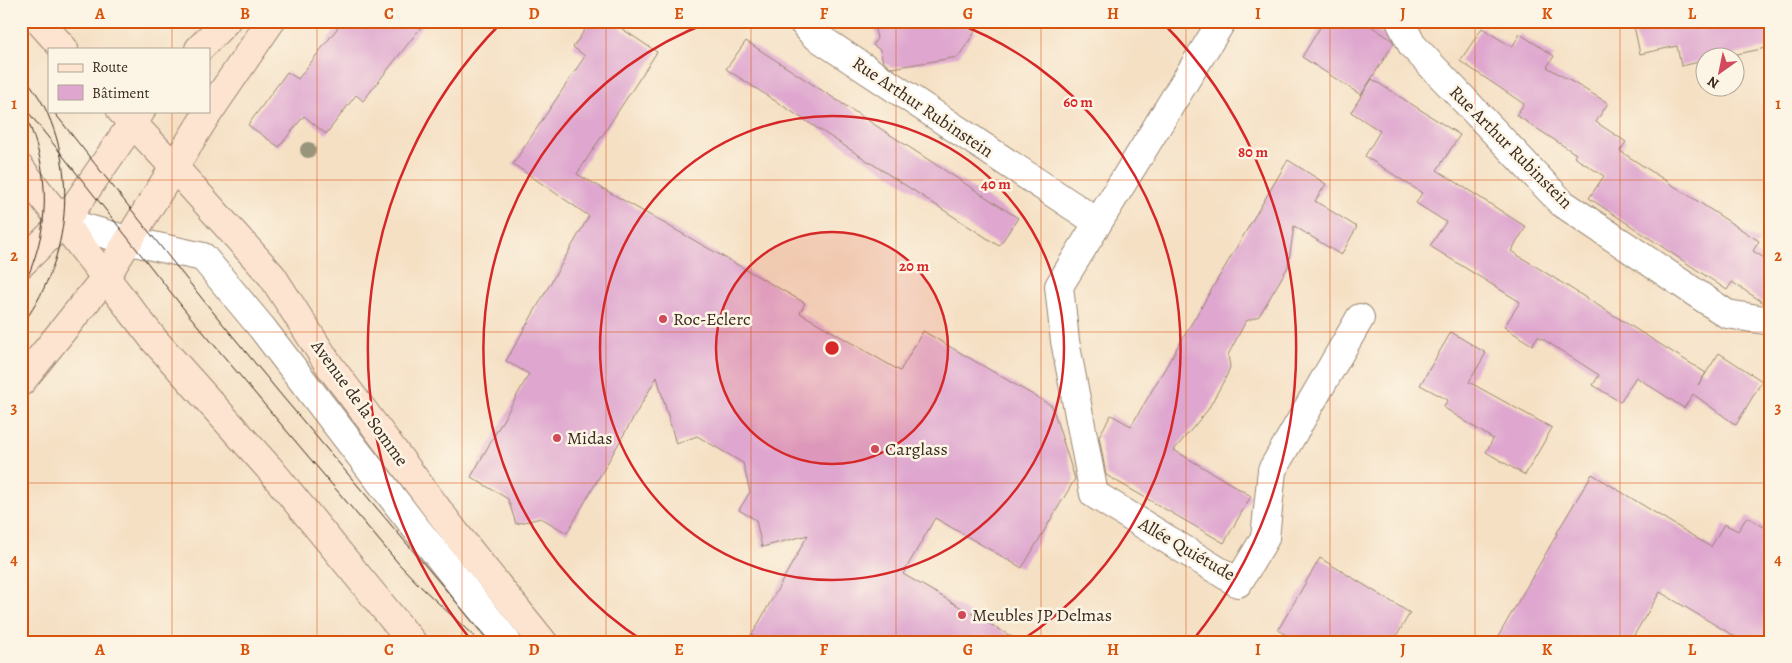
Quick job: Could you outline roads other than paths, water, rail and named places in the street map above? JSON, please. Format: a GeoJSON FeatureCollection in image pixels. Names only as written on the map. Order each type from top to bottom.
{"type":"FeatureCollection","features":[{"type":"Feature","properties":{"kind":"main road"},"geometry":{"type":"LineString","coordinates":[[39,21],[63,48]]}},
{"type":"Feature","properties":{"kind":"main road"},"geometry":{"type":"LineString","coordinates":[[200,48],[226,21]]}},
{"type":"Feature","properties":{"kind":"main road"},"geometry":{"type":"LineString","coordinates":[[210,110],[272,21]]}},
{"type":"Feature","properties":{"kind":"main road"},"geometry":{"type":"LineString","coordinates":[[21,382],[105,278],[130,241],[209,112]]}},
{"type":"Feature","properties":{"kind":"main road"},"geometry":{"type":"LineString","coordinates":[[21,264],[64,222],[131,115]]}},
{"type":"Feature","properties":{"kind":"main road","name":"Avenue de la Somme"},"geometry":{"type":"LineString","coordinates":[[131,115],[174,167],[272,276],[341,380],[456,535],[543,642]]}},
{"type":"Feature","properties":{"kind":"main road"},"geometry":{"type":"LineString","coordinates":[[21,169],[155,341],[269,468],[412,642]]}},
{"type":"Feature","properties":{"kind":"street","name":"Rue Arthur Rubinstein"},"geometry":{"type":"LineString","coordinates":[[802,21],[812,34],[1097,222]]}},
{"type":"Feature","properties":{"kind":"street"},"geometry":{"type":"LineString","coordinates":[[1097,222],[1222,21]]}},
{"type":"Feature","properties":{"kind":"street","name":"Rue Arthur Rubinstein"},"geometry":{"type":"LineString","coordinates":[[1400,21],[1412,44],[1562,203],[1727,314],[1771,321]]}},
{"type":"Feature","properties":{"kind":"street"},"geometry":{"type":"LineString","coordinates":[[64,222],[130,241],[203,257],[262,328],[415,527],[507,642]]}},
{"type":"Feature","properties":{"kind":"street","name":"Allée Quiétude"},"geometry":{"type":"LineString","coordinates":[[1097,222],[1059,286],[1065,341],[1094,494],[1238,583],[1265,538],[1272,470],[1360,318]]}},
{"type":"Feature","properties":{"kind":"tram line"},"geometry":{"type":"LineString","coordinates":[[21,326],[37,302],[49,276],[58,248],[65,192],[62,163],[56,135],[43,104],[22,73]]}},
{"type":"Feature","properties":{"kind":"tram line"},"geometry":{"type":"LineString","coordinates":[[21,103],[188,314],[399,564],[480,642]]}},
{"type":"Feature","properties":{"kind":"tram line"},"geometry":{"type":"LineString","coordinates":[[54,112],[282,396],[490,642]]}},
{"type":"Feature","properties":{"kind":"tram line"},"geometry":{"type":"LineString","coordinates":[[21,291],[38,247],[43,225],[44,203],[44,181],[40,159],[34,136],[25,114]]}},
{"type":"Feature","properties":{"kind":"place","name":"Roc-Eclerc"},"geometry":{"type":"Point","coordinates":[663,319]}},
{"type":"Feature","properties":{"kind":"place","name":"Midas"},"geometry":{"type":"Point","coordinates":[557,438]}},
{"type":"Feature","properties":{"kind":"place","name":"Carglass"},"geometry":{"type":"Point","coordinates":[875,449]}},
{"type":"Feature","properties":{"kind":"place","name":"Meubles JP Delmas"},"geometry":{"type":"Point","coordinates":[962,615]}}]}
